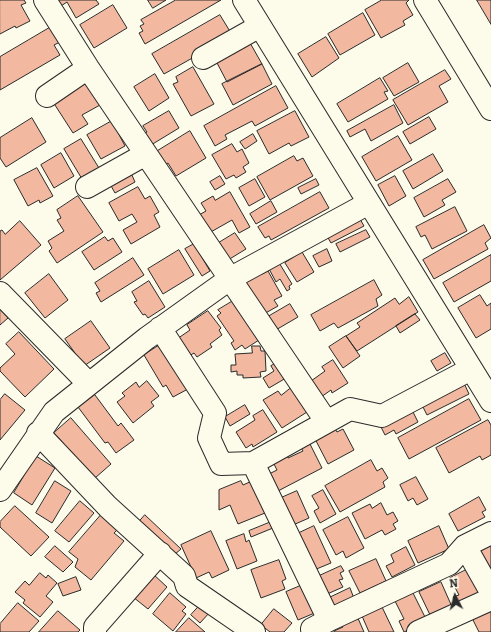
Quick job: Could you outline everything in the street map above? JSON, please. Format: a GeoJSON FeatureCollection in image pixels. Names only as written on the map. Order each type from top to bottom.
{"type":"FeatureCollection","features":[{"type":"Feature","properties":{"kind":"street"},"geometry":{"type":"LineString","coordinates":[[45,0],[88,68],[326,421]]}},
{"type":"Feature","properties":{"kind":"street"},"geometry":{"type":"LineString","coordinates":[[244,0],[491,400]]}},
{"type":"Feature","properties":{"kind":"street"},"geometry":{"type":"LineString","coordinates":[[425,0],[491,109]]}},
{"type":"Feature","properties":{"kind":"street"},"geometry":{"type":"LineString","coordinates":[[203,58],[260,26]]}},
{"type":"Feature","properties":{"kind":"street"},"geometry":{"type":"LineString","coordinates":[[47,96],[88,68]]}},
{"type":"Feature","properties":{"kind":"street"},"geometry":{"type":"LineString","coordinates":[[87,187],[146,154]]}},
{"type":"Feature","properties":{"kind":"street"},"geometry":{"type":"LineString","coordinates":[[0,490],[38,433],[54,412],[160,328],[231,278],[369,203]]}},
{"type":"Feature","properties":{"kind":"street"},"geometry":{"type":"LineString","coordinates":[[0,293],[89,384]]}},
{"type":"Feature","properties":{"kind":"street"},"geometry":{"type":"LineString","coordinates":[[160,328],[215,413],[209,438],[221,464],[254,463],[326,421],[350,410],[382,416],[471,368]]}},
{"type":"Feature","properties":{"kind":"street"},"geometry":{"type":"LineString","coordinates":[[38,433],[108,507],[184,576],[187,586],[254,632]]}},
{"type":"Feature","properties":{"kind":"street"},"geometry":{"type":"LineString","coordinates":[[254,463],[322,626],[449,564],[465,546],[491,533]]}},
{"type":"Feature","properties":{"kind":"street"},"geometry":{"type":"LineString","coordinates":[[465,546],[491,592]]}},
{"type":"Feature","properties":{"kind":"street"},"geometry":{"type":"LineString","coordinates":[[95,632],[95,627],[160,553]]}},
{"type":"Feature","properties":{"kind":"street"},"geometry":{"type":"LineString","coordinates":[[418,632],[491,599]]}},
{"type":"Feature","properties":{"kind":"building"},"geometry":{"type":"Polygon","coordinates":[[[0,0],[24,0],[26,3],[21,5],[30,21],[16,28],[15,26],[0,34],[0,0]]]}},
{"type":"Feature","properties":{"kind":"building"},"geometry":{"type":"Polygon","coordinates":[[[58,0],[96,0],[99,4],[76,18],[67,2],[61,6],[58,0]]]}},
{"type":"Feature","properties":{"kind":"building"},"geometry":{"type":"Polygon","coordinates":[[[148,0],[166,0],[153,8],[148,0]]]}},
{"type":"Feature","properties":{"kind":"building"},"geometry":{"type":"Polygon","coordinates":[[[176,0],[221,0],[145,44],[139,33],[143,31],[140,26],[144,24],[141,20],[176,0]]]}},
{"type":"Feature","properties":{"kind":"building"},"geometry":{"type":"Polygon","coordinates":[[[382,0],[409,0],[406,3],[413,15],[403,21],[405,25],[381,38],[365,10],[382,0]]]}},
{"type":"Feature","properties":{"kind":"building"},"geometry":{"type":"Polygon","coordinates":[[[477,0],[491,0],[491,24],[477,0]]]}},
{"type":"Feature","properties":{"kind":"building"},"geometry":{"type":"Polygon","coordinates":[[[113,5],[127,28],[94,48],[80,25],[113,5]]]}},
{"type":"Feature","properties":{"kind":"building"},"geometry":{"type":"Polygon","coordinates":[[[363,13],[375,35],[340,55],[328,34],[363,13]]]}},
{"type":"Feature","properties":{"kind":"building"},"geometry":{"type":"Polygon","coordinates":[[[220,15],[231,33],[203,52],[164,74],[152,54],[220,15]]]}},
{"type":"Feature","properties":{"kind":"building"},"geometry":{"type":"Polygon","coordinates":[[[51,27],[60,42],[54,45],[60,55],[0,90],[0,57],[51,27]]]}},
{"type":"Feature","properties":{"kind":"building"},"geometry":{"type":"Polygon","coordinates":[[[326,37],[339,58],[312,77],[298,54],[326,37]]]}},
{"type":"Feature","properties":{"kind":"building"},"geometry":{"type":"Polygon","coordinates":[[[249,41],[262,64],[227,82],[216,61],[249,41]]]}},
{"type":"Feature","properties":{"kind":"building"},"geometry":{"type":"Polygon","coordinates":[[[408,63],[419,82],[394,96],[383,78],[408,63]]]}},
{"type":"Feature","properties":{"kind":"building"},"geometry":{"type":"Polygon","coordinates":[[[262,64],[272,84],[233,105],[222,84],[262,64]]]}},
{"type":"Feature","properties":{"kind":"building"},"geometry":{"type":"Polygon","coordinates":[[[193,67],[214,104],[191,116],[173,84],[178,82],[176,77],[193,67]]]}},
{"type":"Feature","properties":{"kind":"building"},"geometry":{"type":"Polygon","coordinates":[[[445,70],[451,79],[439,86],[448,102],[408,125],[393,100],[445,70]]]}},
{"type":"Feature","properties":{"kind":"building"},"geometry":{"type":"Polygon","coordinates":[[[155,74],[169,98],[149,111],[134,87],[155,74]]]}},
{"type":"Feature","properties":{"kind":"building"},"geometry":{"type":"Polygon","coordinates":[[[380,78],[388,91],[384,92],[388,99],[348,122],[337,104],[380,78]]]}},
{"type":"Feature","properties":{"kind":"building"},"geometry":{"type":"Polygon","coordinates":[[[87,82],[100,105],[82,115],[88,124],[73,133],[53,102],[87,82]]]}},
{"type":"Feature","properties":{"kind":"building"},"geometry":{"type":"Polygon","coordinates":[[[276,86],[288,108],[255,126],[252,121],[225,135],[227,139],[215,146],[204,126],[276,86]]]}},
{"type":"Feature","properties":{"kind":"building"},"geometry":{"type":"Polygon","coordinates":[[[394,105],[403,123],[371,141],[365,129],[350,137],[347,131],[394,105]]]}},
{"type":"Feature","properties":{"kind":"building"},"geometry":{"type":"Polygon","coordinates":[[[169,111],[179,128],[151,145],[144,134],[147,132],[143,126],[169,111]]]}},
{"type":"Feature","properties":{"kind":"building"},"geometry":{"type":"Polygon","coordinates":[[[295,111],[309,137],[291,146],[289,143],[269,154],[257,131],[295,111]]]}},
{"type":"Feature","properties":{"kind":"building"},"geometry":{"type":"Polygon","coordinates":[[[429,117],[436,129],[410,144],[403,132],[429,117]]]}},
{"type":"Feature","properties":{"kind":"building"},"geometry":{"type":"Polygon","coordinates":[[[32,118],[46,142],[6,167],[0,158],[0,138],[32,118]]]}},
{"type":"Feature","properties":{"kind":"building"},"geometry":{"type":"Polygon","coordinates":[[[112,121],[125,146],[101,159],[87,135],[112,121]]]}},
{"type":"Feature","properties":{"kind":"building"},"geometry":{"type":"Polygon","coordinates":[[[190,131],[206,158],[176,176],[168,163],[164,166],[156,152],[190,131]]]}},
{"type":"Feature","properties":{"kind":"building"},"geometry":{"type":"Polygon","coordinates":[[[253,134],[257,141],[245,149],[240,142],[253,134]]]}},
{"type":"Feature","properties":{"kind":"building"},"geometry":{"type":"Polygon","coordinates":[[[398,136],[412,160],[376,181],[362,157],[398,136]]]}},
{"type":"Feature","properties":{"kind":"building"},"geometry":{"type":"Polygon","coordinates":[[[81,139],[99,168],[82,179],[64,149],[81,139]]]}},
{"type":"Feature","properties":{"kind":"building"},"geometry":{"type":"Polygon","coordinates":[[[232,144],[237,152],[242,149],[249,163],[243,167],[246,172],[236,178],[234,175],[226,179],[212,155],[232,144]]]}},
{"type":"Feature","properties":{"kind":"building"},"geometry":{"type":"Polygon","coordinates":[[[61,153],[74,176],[54,188],[41,165],[61,153]]]}},
{"type":"Feature","properties":{"kind":"building"},"geometry":{"type":"Polygon","coordinates":[[[433,154],[443,171],[413,189],[403,171],[433,154]]]}},
{"type":"Feature","properties":{"kind":"building"},"geometry":{"type":"Polygon","coordinates":[[[294,156],[297,161],[303,158],[313,176],[270,200],[257,177],[294,156]]]}},
{"type":"Feature","properties":{"kind":"building"},"geometry":{"type":"Polygon","coordinates":[[[37,168],[53,196],[40,203],[39,200],[28,206],[14,180],[37,168]]]}},
{"type":"Feature","properties":{"kind":"building"},"geometry":{"type":"Polygon","coordinates":[[[131,173],[135,182],[115,193],[110,184],[131,173]]]}},
{"type":"Feature","properties":{"kind":"building"},"geometry":{"type":"Polygon","coordinates":[[[220,176],[225,184],[215,190],[210,182],[220,176]]]}},
{"type":"Feature","properties":{"kind":"building"},"geometry":{"type":"Polygon","coordinates":[[[395,176],[406,196],[389,206],[378,185],[395,176]]]}},
{"type":"Feature","properties":{"kind":"building"},"geometry":{"type":"Polygon","coordinates":[[[255,179],[265,197],[249,206],[239,188],[255,179]]]}},
{"type":"Feature","properties":{"kind":"building"},"geometry":{"type":"Polygon","coordinates":[[[316,179],[319,185],[301,194],[298,188],[316,179]]]}},
{"type":"Feature","properties":{"kind":"building"},"geometry":{"type":"Polygon","coordinates":[[[448,179],[456,192],[442,200],[445,205],[424,217],[414,198],[448,179]]]}},
{"type":"Feature","properties":{"kind":"building"},"geometry":{"type":"Polygon","coordinates":[[[138,187],[145,199],[150,196],[159,212],[154,215],[160,227],[131,244],[123,230],[137,222],[132,214],[119,221],[109,203],[138,187]]]}},
{"type":"Feature","properties":{"kind":"building"},"geometry":{"type":"Polygon","coordinates":[[[230,192],[250,227],[239,233],[232,220],[209,233],[199,215],[206,211],[201,203],[213,196],[215,200],[230,192]]]}},
{"type":"Feature","properties":{"kind":"building"},"geometry":{"type":"Polygon","coordinates":[[[320,192],[329,208],[271,240],[269,236],[265,238],[258,227],[320,192]]]}},
{"type":"Feature","properties":{"kind":"building"},"geometry":{"type":"Polygon","coordinates":[[[78,196],[103,232],[57,263],[49,251],[52,248],[48,241],[64,231],[57,220],[61,218],[57,210],[78,196]]]}},
{"type":"Feature","properties":{"kind":"building"},"geometry":{"type":"Polygon","coordinates":[[[271,201],[277,212],[256,224],[250,214],[271,201]]]}},
{"type":"Feature","properties":{"kind":"building"},"geometry":{"type":"Polygon","coordinates":[[[455,207],[467,231],[432,249],[425,235],[421,237],[416,227],[455,207]]]}},
{"type":"Feature","properties":{"kind":"building"},"geometry":{"type":"Polygon","coordinates":[[[360,219],[364,226],[331,243],[327,236],[360,219]]]}},
{"type":"Feature","properties":{"kind":"building"},"geometry":{"type":"Polygon","coordinates":[[[20,221],[41,245],[0,280],[0,231],[2,230],[5,234],[20,221]]]}},
{"type":"Feature","properties":{"kind":"building"},"geometry":{"type":"Polygon","coordinates":[[[484,225],[491,238],[485,243],[488,249],[434,279],[423,260],[484,225]]]}},
{"type":"Feature","properties":{"kind":"building"},"geometry":{"type":"Polygon","coordinates":[[[366,230],[370,237],[340,252],[336,244],[366,230]]]}},
{"type":"Feature","properties":{"kind":"building"},"geometry":{"type":"Polygon","coordinates":[[[235,233],[246,249],[228,260],[217,244],[235,233]]]}},
{"type":"Feature","properties":{"kind":"building"},"geometry":{"type":"Polygon","coordinates":[[[105,237],[108,241],[113,238],[122,252],[94,270],[82,252],[105,237]]]}},
{"type":"Feature","properties":{"kind":"building"},"geometry":{"type":"Polygon","coordinates":[[[194,244],[210,271],[202,276],[185,249],[194,244]]]}},
{"type":"Feature","properties":{"kind":"building"},"geometry":{"type":"Polygon","coordinates":[[[327,249],[332,261],[319,267],[313,256],[327,249]]]}},
{"type":"Feature","properties":{"kind":"building"},"geometry":{"type":"Polygon","coordinates":[[[179,250],[194,275],[163,294],[148,269],[179,250]]]}},
{"type":"Feature","properties":{"kind":"building"},"geometry":{"type":"Polygon","coordinates":[[[302,252],[314,272],[297,282],[285,263],[302,252]]]}},
{"type":"Feature","properties":{"kind":"building"},"geometry":{"type":"Polygon","coordinates":[[[491,255],[491,281],[454,302],[443,283],[491,255]]]}},
{"type":"Feature","properties":{"kind":"building"},"geometry":{"type":"Polygon","coordinates":[[[133,258],[144,275],[101,302],[96,293],[100,291],[95,283],[133,258]]]}},
{"type":"Feature","properties":{"kind":"building"},"geometry":{"type":"Polygon","coordinates":[[[278,261],[292,284],[289,286],[290,289],[287,291],[280,279],[276,282],[268,267],[278,261]]]}},
{"type":"Feature","properties":{"kind":"building"},"geometry":{"type":"Polygon","coordinates":[[[260,271],[262,274],[268,271],[282,296],[274,300],[278,306],[262,315],[243,282],[260,271]]]}},
{"type":"Feature","properties":{"kind":"building"},"geometry":{"type":"Polygon","coordinates":[[[49,274],[68,300],[45,318],[25,293],[49,274]]]}},
{"type":"Feature","properties":{"kind":"building"},"geometry":{"type":"Polygon","coordinates":[[[374,280],[382,295],[376,299],[378,306],[338,328],[334,323],[320,331],[311,315],[374,280]]]}},
{"type":"Feature","properties":{"kind":"building"},"geometry":{"type":"Polygon","coordinates":[[[149,281],[165,307],[148,318],[145,314],[143,315],[134,302],[137,301],[132,292],[149,281]]]}},
{"type":"Feature","properties":{"kind":"building"},"geometry":{"type":"Polygon","coordinates":[[[480,295],[487,306],[491,303],[491,329],[476,338],[458,308],[480,295]]]}},
{"type":"Feature","properties":{"kind":"building"},"geometry":{"type":"Polygon","coordinates":[[[409,297],[418,312],[357,351],[346,336],[360,327],[357,323],[395,298],[399,304],[409,297]]]}},
{"type":"Feature","properties":{"kind":"building"},"geometry":{"type":"Polygon","coordinates":[[[233,301],[259,340],[245,349],[242,345],[235,350],[231,343],[234,341],[217,316],[221,313],[218,310],[233,301]]]}},
{"type":"Feature","properties":{"kind":"building"},"geometry":{"type":"Polygon","coordinates":[[[290,304],[298,317],[274,331],[266,318],[290,304]]]}},
{"type":"Feature","properties":{"kind":"building"},"geometry":{"type":"Polygon","coordinates":[[[0,309],[8,318],[0,325],[0,309]]]}},
{"type":"Feature","properties":{"kind":"building"},"geometry":{"type":"Polygon","coordinates":[[[208,311],[221,328],[219,330],[222,335],[210,344],[212,347],[197,357],[194,353],[189,356],[177,339],[190,330],[187,325],[208,311]]]}},
{"type":"Feature","properties":{"kind":"building"},"geometry":{"type":"Polygon","coordinates":[[[415,314],[420,320],[400,333],[396,326],[415,314]]]}},
{"type":"Feature","properties":{"kind":"building"},"geometry":{"type":"Polygon","coordinates":[[[91,321],[110,348],[84,366],[65,339],[91,321]]]}},
{"type":"Feature","properties":{"kind":"building"},"geometry":{"type":"Polygon","coordinates":[[[19,332],[54,369],[25,397],[0,371],[0,368],[15,354],[6,344],[19,332]]]}},
{"type":"Feature","properties":{"kind":"building"},"geometry":{"type":"Polygon","coordinates":[[[346,336],[360,356],[343,368],[329,347],[346,336]]]}},
{"type":"Feature","properties":{"kind":"building"},"geometry":{"type":"Polygon","coordinates":[[[163,343],[188,389],[173,397],[166,385],[163,387],[144,355],[163,343]]]}},
{"type":"Feature","properties":{"kind":"building"},"geometry":{"type":"Polygon","coordinates":[[[252,346],[260,346],[261,351],[265,351],[266,371],[260,372],[261,377],[243,378],[243,375],[237,375],[237,371],[231,372],[231,365],[236,365],[235,354],[252,353],[252,346]]]}},
{"type":"Feature","properties":{"kind":"building"},"geometry":{"type":"Polygon","coordinates":[[[445,353],[451,363],[437,371],[431,361],[445,353]]]}},
{"type":"Feature","properties":{"kind":"building"},"geometry":{"type":"Polygon","coordinates":[[[333,360],[348,383],[332,393],[331,390],[321,397],[311,381],[325,371],[322,367],[333,360]]]}},
{"type":"Feature","properties":{"kind":"building"},"geometry":{"type":"Polygon","coordinates":[[[277,363],[286,378],[269,388],[263,378],[274,371],[271,366],[277,363]]]}},
{"type":"Feature","properties":{"kind":"building"},"geometry":{"type":"Polygon","coordinates":[[[147,381],[159,396],[151,402],[154,406],[133,423],[117,402],[125,396],[122,393],[136,382],[139,387],[147,381]]]}},
{"type":"Feature","properties":{"kind":"building"},"geometry":{"type":"Polygon","coordinates":[[[464,383],[469,394],[427,415],[422,405],[464,383]]]}},
{"type":"Feature","properties":{"kind":"building"},"geometry":{"type":"Polygon","coordinates":[[[291,388],[307,412],[282,428],[263,400],[278,391],[281,395],[291,388]]]}},
{"type":"Feature","properties":{"kind":"building"},"geometry":{"type":"Polygon","coordinates":[[[5,394],[25,410],[0,440],[0,400],[5,394]]]}},
{"type":"Feature","properties":{"kind":"building"},"geometry":{"type":"Polygon","coordinates":[[[95,395],[118,426],[121,423],[134,440],[116,453],[108,442],[105,443],[78,407],[95,395]]]}},
{"type":"Feature","properties":{"kind":"building"},"geometry":{"type":"Polygon","coordinates":[[[469,399],[481,420],[409,459],[398,438],[469,399]]]}},
{"type":"Feature","properties":{"kind":"building"},"geometry":{"type":"Polygon","coordinates":[[[245,405],[250,414],[230,426],[225,417],[245,405]]]}},
{"type":"Feature","properties":{"kind":"building"},"geometry":{"type":"Polygon","coordinates":[[[263,410],[277,432],[253,447],[252,444],[246,448],[236,432],[255,420],[253,416],[263,410]]]}},
{"type":"Feature","properties":{"kind":"building"},"geometry":{"type":"Polygon","coordinates":[[[413,412],[418,422],[396,434],[394,430],[385,435],[380,425],[413,412]]]}},
{"type":"Feature","properties":{"kind":"building"},"geometry":{"type":"Polygon","coordinates":[[[71,418],[111,464],[95,478],[54,433],[71,418]]]}},
{"type":"Feature","properties":{"kind":"building"},"geometry":{"type":"Polygon","coordinates":[[[488,420],[491,425],[491,455],[482,460],[480,456],[449,473],[436,448],[488,420]]]}},
{"type":"Feature","properties":{"kind":"building"},"geometry":{"type":"Polygon","coordinates":[[[334,427],[337,432],[343,429],[354,450],[328,464],[314,437],[334,427]]]}},
{"type":"Feature","properties":{"kind":"building"},"geometry":{"type":"Polygon","coordinates":[[[309,442],[322,468],[278,491],[269,474],[277,470],[273,462],[287,454],[288,458],[303,451],[300,446],[309,442]]]}},
{"type":"Feature","properties":{"kind":"building"},"geometry":{"type":"Polygon","coordinates":[[[36,456],[55,468],[32,505],[14,493],[36,456]]]}},
{"type":"Feature","properties":{"kind":"building"},"geometry":{"type":"Polygon","coordinates":[[[371,460],[377,471],[382,468],[388,478],[383,482],[385,487],[340,512],[325,486],[371,460]]]}},
{"type":"Feature","properties":{"kind":"building"},"geometry":{"type":"Polygon","coordinates":[[[416,477],[428,499],[417,505],[413,498],[408,501],[400,485],[416,477]]]}},
{"type":"Feature","properties":{"kind":"building"},"geometry":{"type":"Polygon","coordinates":[[[55,481],[71,491],[52,523],[36,513],[55,481]]]}},
{"type":"Feature","properties":{"kind":"building"},"geometry":{"type":"Polygon","coordinates":[[[241,481],[243,485],[252,481],[265,513],[238,524],[230,505],[219,510],[219,490],[241,481]]]}},
{"type":"Feature","properties":{"kind":"building"},"geometry":{"type":"Polygon","coordinates":[[[323,490],[336,514],[320,523],[314,511],[319,508],[312,496],[323,490]]]}},
{"type":"Feature","properties":{"kind":"building"},"geometry":{"type":"Polygon","coordinates":[[[297,491],[309,518],[293,525],[281,498],[297,491]]]}},
{"type":"Feature","properties":{"kind":"building"},"geometry":{"type":"Polygon","coordinates":[[[479,497],[486,510],[482,512],[485,517],[458,531],[449,514],[479,497]]]}},
{"type":"Feature","properties":{"kind":"building"},"geometry":{"type":"Polygon","coordinates":[[[80,501],[94,513],[69,542],[55,531],[80,501]]]}},
{"type":"Feature","properties":{"kind":"building"},"geometry":{"type":"Polygon","coordinates":[[[381,503],[387,515],[393,512],[398,521],[393,524],[396,529],[385,535],[382,530],[365,539],[352,513],[370,504],[372,508],[381,503]]]}},
{"type":"Feature","properties":{"kind":"building"},"geometry":{"type":"Polygon","coordinates":[[[15,506],[49,537],[31,556],[0,527],[0,522],[15,506]]]}},
{"type":"Feature","properties":{"kind":"building"},"geometry":{"type":"Polygon","coordinates":[[[101,515],[118,529],[114,533],[124,541],[91,580],[75,567],[78,559],[69,552],[101,515]]]}},
{"type":"Feature","properties":{"kind":"building"},"geometry":{"type":"Polygon","coordinates":[[[145,515],[181,549],[174,555],[139,522],[145,515]]]}},
{"type":"Feature","properties":{"kind":"building"},"geometry":{"type":"Polygon","coordinates":[[[348,517],[364,548],[346,558],[343,551],[336,555],[323,530],[348,517]]]}},
{"type":"Feature","properties":{"kind":"building"},"geometry":{"type":"Polygon","coordinates":[[[271,522],[273,528],[251,537],[249,531],[271,522]]]}},
{"type":"Feature","properties":{"kind":"building"},"geometry":{"type":"Polygon","coordinates":[[[314,526],[331,563],[314,570],[297,534],[314,526]]]}},
{"type":"Feature","properties":{"kind":"building"},"geometry":{"type":"Polygon","coordinates":[[[439,526],[449,549],[418,563],[408,541],[439,526]]]}},
{"type":"Feature","properties":{"kind":"building"},"geometry":{"type":"Polygon","coordinates":[[[211,531],[229,570],[212,578],[209,572],[196,578],[181,545],[211,531]]]}},
{"type":"Feature","properties":{"kind":"building"},"geometry":{"type":"Polygon","coordinates":[[[244,534],[246,542],[249,540],[257,561],[237,569],[226,541],[244,534]]]}},
{"type":"Feature","properties":{"kind":"building"},"geometry":{"type":"Polygon","coordinates":[[[491,540],[491,570],[475,548],[491,540]]]}},
{"type":"Feature","properties":{"kind":"building"},"geometry":{"type":"Polygon","coordinates":[[[55,546],[73,562],[63,572],[45,557],[55,546]]]}},
{"type":"Feature","properties":{"kind":"building"},"geometry":{"type":"Polygon","coordinates":[[[406,547],[415,565],[392,577],[386,566],[394,562],[391,555],[406,547]]]}},
{"type":"Feature","properties":{"kind":"building"},"geometry":{"type":"Polygon","coordinates":[[[376,559],[386,581],[360,593],[349,571],[376,559]]]}},
{"type":"Feature","properties":{"kind":"building"},"geometry":{"type":"Polygon","coordinates":[[[279,560],[286,579],[282,581],[285,589],[261,598],[251,570],[279,560]]]}},
{"type":"Feature","properties":{"kind":"building"},"geometry":{"type":"Polygon","coordinates":[[[341,566],[344,571],[340,573],[343,579],[339,580],[343,587],[325,595],[317,577],[341,566]]]}},
{"type":"Feature","properties":{"kind":"building"},"geometry":{"type":"Polygon","coordinates":[[[470,568],[483,595],[458,607],[453,597],[459,595],[450,578],[470,568]]]}},
{"type":"Feature","properties":{"kind":"building"},"geometry":{"type":"Polygon","coordinates":[[[40,573],[46,578],[48,575],[57,583],[46,596],[53,602],[40,617],[23,603],[25,600],[15,592],[25,581],[29,585],[40,573]]]}},
{"type":"Feature","properties":{"kind":"building"},"geometry":{"type":"Polygon","coordinates":[[[153,574],[167,587],[148,609],[133,597],[153,574]]]}},
{"type":"Feature","properties":{"kind":"building"},"geometry":{"type":"Polygon","coordinates":[[[76,577],[81,590],[63,596],[58,584],[76,577]]]}},
{"type":"Feature","properties":{"kind":"building"},"geometry":{"type":"Polygon","coordinates":[[[441,582],[453,609],[432,619],[419,592],[441,582]]]}},
{"type":"Feature","properties":{"kind":"building"},"geometry":{"type":"Polygon","coordinates":[[[305,584],[317,612],[298,620],[286,592],[305,584]]]}},
{"type":"Feature","properties":{"kind":"building"},"geometry":{"type":"Polygon","coordinates":[[[350,588],[355,601],[334,610],[329,598],[350,588]]]}},
{"type":"Feature","properties":{"kind":"building"},"geometry":{"type":"Polygon","coordinates":[[[170,593],[186,607],[182,611],[186,614],[173,631],[153,614],[170,593]]]}},
{"type":"Feature","properties":{"kind":"building"},"geometry":{"type":"Polygon","coordinates":[[[413,593],[427,621],[404,632],[399,621],[404,619],[395,601],[413,593]]]}},
{"type":"Feature","properties":{"kind":"building"},"geometry":{"type":"Polygon","coordinates":[[[18,603],[39,621],[29,632],[0,632],[0,624],[18,603]]]}},
{"type":"Feature","properties":{"kind":"building"},"geometry":{"type":"Polygon","coordinates":[[[201,604],[210,612],[200,623],[191,615],[201,604]]]}},
{"type":"Feature","properties":{"kind":"building"},"geometry":{"type":"Polygon","coordinates":[[[382,607],[394,632],[369,632],[362,616],[382,607]]]}},
{"type":"Feature","properties":{"kind":"building"},"geometry":{"type":"Polygon","coordinates":[[[274,609],[292,623],[284,632],[270,632],[261,625],[274,609]]]}},
{"type":"Feature","properties":{"kind":"building"},"geometry":{"type":"Polygon","coordinates":[[[491,610],[491,632],[479,632],[472,618],[491,610]]]}},
{"type":"Feature","properties":{"kind":"building"},"geometry":{"type":"Polygon","coordinates":[[[58,611],[80,630],[78,632],[39,632],[58,611]]]}},
{"type":"Feature","properties":{"kind":"building"},"geometry":{"type":"Polygon","coordinates":[[[357,616],[364,632],[334,632],[343,627],[341,623],[357,616]]]}},
{"type":"Feature","properties":{"kind":"building"},"geometry":{"type":"Polygon","coordinates":[[[189,618],[205,632],[176,632],[189,618]]]}}]}
